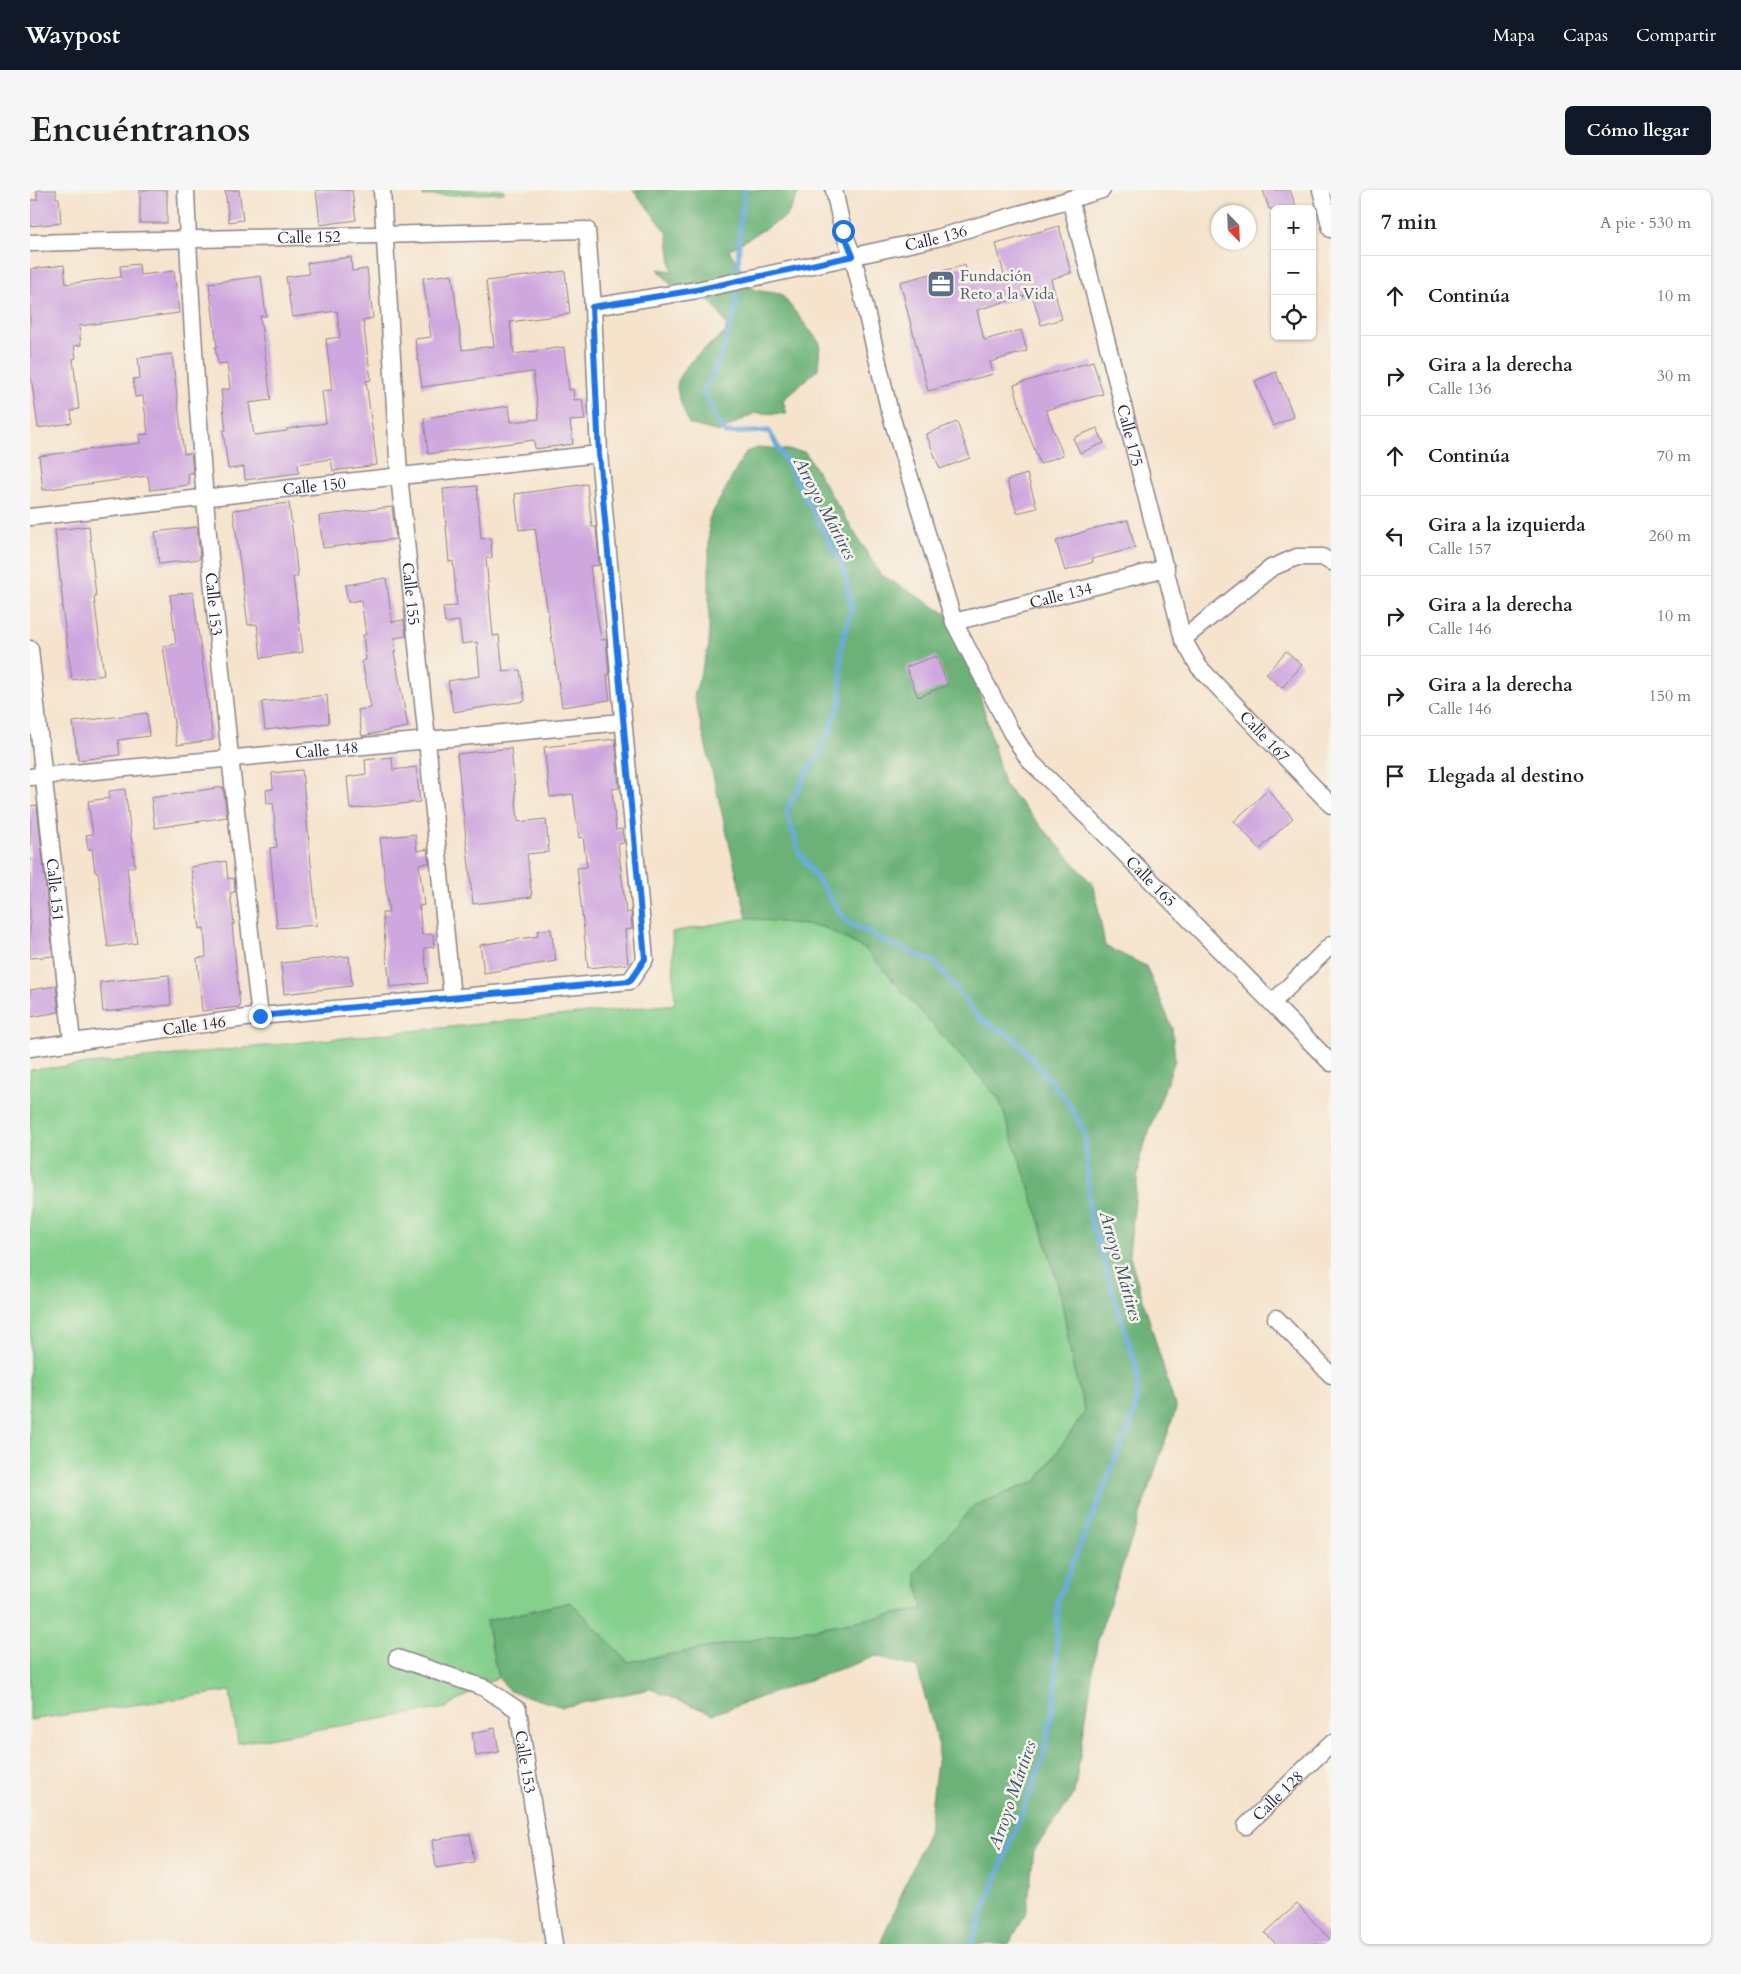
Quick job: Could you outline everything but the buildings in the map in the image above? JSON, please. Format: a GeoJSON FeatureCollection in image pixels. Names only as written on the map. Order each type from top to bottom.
{"type":"FeatureCollection","features":[{"type":"Feature","properties":{"kind":"street","name":"Calle 153"},"geometry":{"type":"LineString","coordinates":[[186,190],[204,497],[229,759],[260,1016]]}},
{"type":"Feature","properties":{"kind":"street","name":"Calle 155"},"geometry":{"type":"LineString","coordinates":[[382,190],[399,475],[452,998]]}},
{"type":"Feature","properties":{"kind":"street","name":"Calle 165"},"geometry":{"type":"LineString","coordinates":[[834,190],[843,231],[853,256],[889,409],[954,622],[1012,732],[1029,760],[1331,1062]]}},
{"type":"Feature","properties":{"kind":"street","name":"Calle 136"},"geometry":{"type":"LineString","coordinates":[[592,307],[696,290],[767,273],[937,238],[1102,190]]}},
{"type":"Feature","properties":{"kind":"street"},"geometry":{"type":"LineString","coordinates":[[1321,190],[1331,229]]}},
{"type":"Feature","properties":{"kind":"street","name":"Calle 175"},"geometry":{"type":"LineString","coordinates":[[1070,199],[1183,639],[1199,667]]}},
{"type":"Feature","properties":{"kind":"street","name":"Calle 152"},"geometry":{"type":"LineString","coordinates":[[30,243],[586,230],[592,307]]}},
{"type":"Feature","properties":{"kind":"street"},"geometry":{"type":"LineString","coordinates":[[592,307],[599,454],[622,722]]}},
{"type":"Feature","properties":{"kind":"street","name":"Calle 150"},"geometry":{"type":"LineString","coordinates":[[30,517],[599,454]]}},
{"type":"Feature","properties":{"kind":"street"},"geometry":{"type":"LineString","coordinates":[[1183,639],[1271,568],[1296,557],[1322,557],[1331,562]]}},
{"type":"Feature","properties":{"kind":"street","name":"Calle 134"},"geometry":{"type":"LineString","coordinates":[[954,622],[1166,568]]}},
{"type":"Feature","properties":{"kind":"street","name":"Calle 151"},"geometry":{"type":"LineString","coordinates":[[30,649],[36,776],[72,1042]]}},
{"type":"Feature","properties":{"kind":"street","name":"Calle 167"},"geometry":{"type":"LineString","coordinates":[[1199,667],[1331,805]]}},
{"type":"Feature","properties":{"kind":"street","name":"Calle 148"},"geometry":{"type":"LineString","coordinates":[[36,776],[622,722]]}},
{"type":"Feature","properties":{"kind":"street","name":"Calle 146"},"geometry":{"type":"LineString","coordinates":[[30,1048],[260,1016],[630,981],[645,959],[622,722]]}},
{"type":"Feature","properties":{"kind":"street"},"geometry":{"type":"LineString","coordinates":[[1272,1003],[1331,945]]}},
{"type":"Feature","properties":{"kind":"street"},"geometry":{"type":"LineString","coordinates":[[1276,1318],[1331,1375]]}},
{"type":"Feature","properties":{"kind":"street","name":"Calle 153"},"geometry":{"type":"LineString","coordinates":[[398,1658],[485,1688],[518,1710],[554,1944]]}},
{"type":"Feature","properties":{"kind":"street","name":"Calle 128"},"geometry":{"type":"LineString","coordinates":[[1246,1826],[1331,1743]]}},
{"type":"Feature","properties":{"kind":"green space"},"geometry":{"type":"Polygon","coordinates":[[[423,190],[504,190],[504,193],[423,196],[423,190]]]}},
{"type":"Feature","properties":{"kind":"green space"},"geometry":{"type":"Polygon","coordinates":[[[633,190],[800,190],[787,216],[729,250],[754,290],[781,294],[820,343],[818,369],[783,400],[787,414],[755,413],[719,432],[689,424],[678,395],[678,379],[688,364],[725,333],[727,325],[711,301],[678,294],[658,269],[672,271],[667,232],[633,190]]]}},
{"type":"Feature","properties":{"kind":"green space"},"geometry":{"type":"Polygon","coordinates":[[[761,447],[805,452],[880,574],[960,622],[1004,784],[1094,886],[1105,946],[1146,966],[1172,1027],[1175,1060],[1140,1157],[1129,1253],[1176,1409],[1098,1638],[1074,1795],[1034,1850],[1027,1912],[1009,1944],[880,1944],[928,1832],[939,1747],[917,1668],[877,1656],[713,1714],[650,1689],[563,1707],[509,1691],[498,1677],[486,1621],[571,1602],[628,1662],[923,1609],[915,1573],[973,1506],[1037,1481],[1085,1412],[1073,1367],[1061,1296],[1038,1214],[999,1099],[865,949],[823,927],[747,918],[694,696],[709,645],[709,519],[746,452],[761,447]]]}},
{"type":"Feature","properties":{"kind":"green space"},"geometry":{"type":"Polygon","coordinates":[[[747,918],[823,927],[865,949],[999,1099],[1038,1214],[1061,1296],[1073,1367],[1085,1412],[1037,1481],[973,1506],[923,1609],[628,1662],[571,1602],[486,1621],[498,1677],[445,1708],[238,1743],[230,1691],[30,1720],[30,1070],[675,1004],[672,932],[747,918]]]}},
{"type":"Feature","properties":{"kind":"waterway","name":"Arroyo Mártires"},"geometry":{"type":"LineString","coordinates":[[745,190],[740,223],[736,308],[721,356],[703,393],[725,433],[769,431],[843,566],[852,609],[841,645],[841,702],[823,745],[786,811],[800,854],[847,922],[891,944],[935,962],[980,1019],[1014,1038],[1068,1102],[1085,1133],[1090,1217],[1138,1372],[1135,1412],[1058,1599],[1055,1698],[1042,1761],[971,1944]]}},
{"type":"Feature","properties":{"kind":"place","name":"Fundación Reto a la Vida"},"geometry":{"type":"Point","coordinates":[941,284]}},
{"type":"Feature","properties":{"kind":"route"},"geometry":{"type":"LineString","coordinates":[[260,1016],[630,981],[645,959],[599,454],[592,307],[696,290],[767,273],[853,256],[843,231]]}}]}
